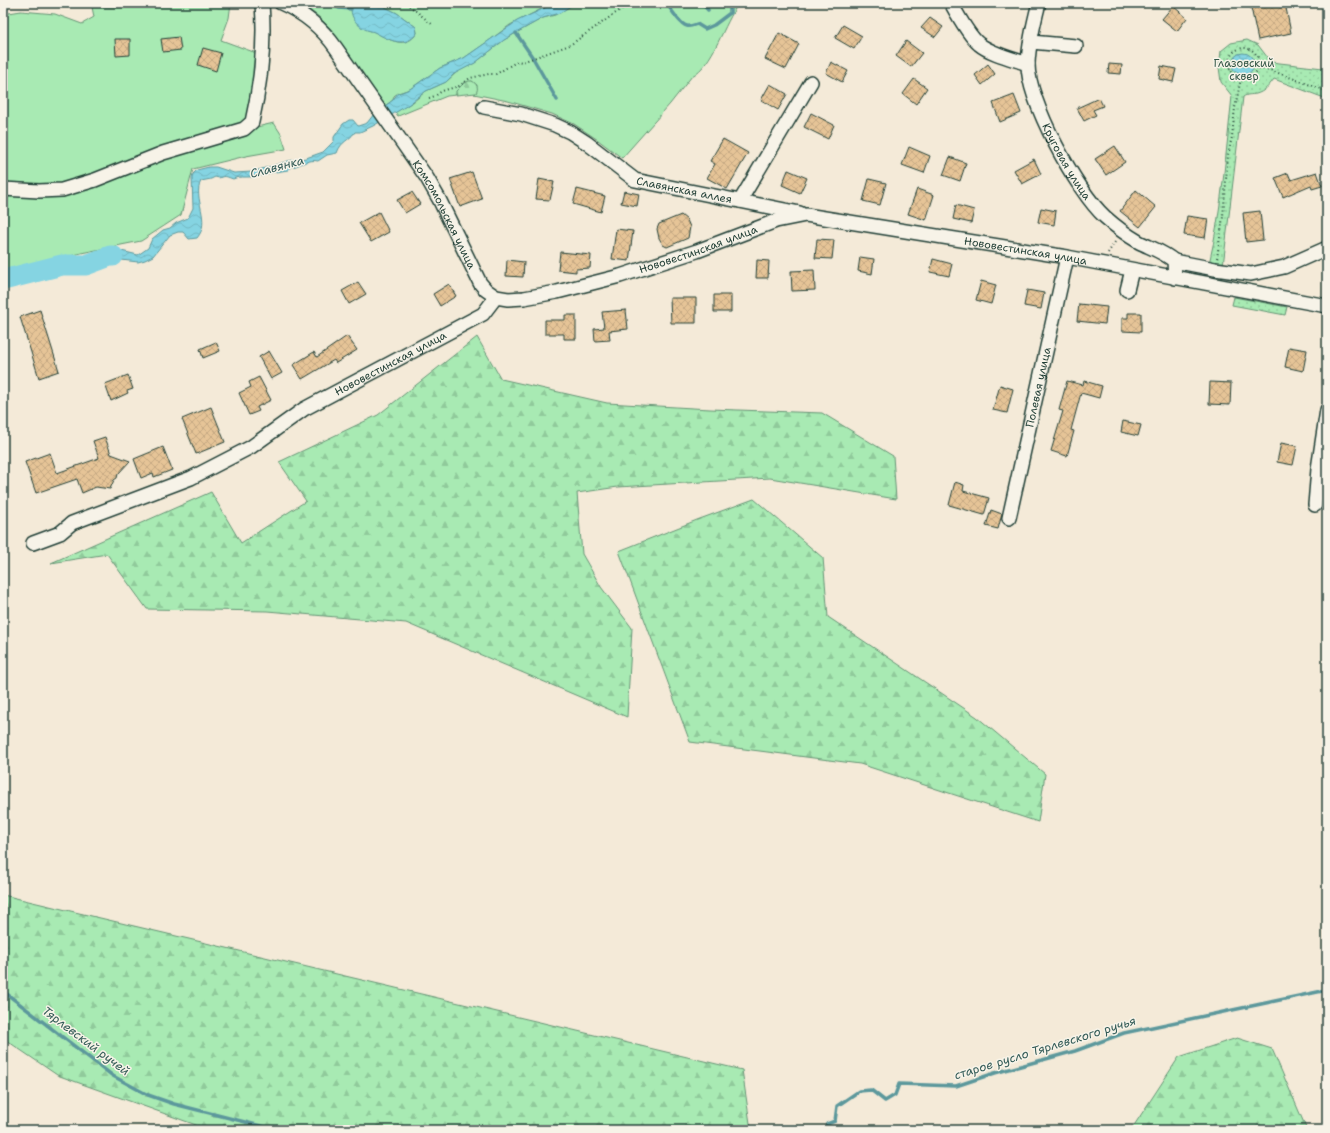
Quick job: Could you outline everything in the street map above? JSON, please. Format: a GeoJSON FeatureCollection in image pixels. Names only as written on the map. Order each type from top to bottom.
{"type":"FeatureCollection","features":[{"type":"Feature","properties":{"kind":"street"},"geometry":{"type":"LineString","coordinates":[[3,190],[62,190],[95,180],[163,153],[244,129],[249,126],[252,122],[259,87],[262,46],[262,3]]}},
{"type":"Feature","properties":{"kind":"street","name":"Комсомольская улица"},"geometry":{"type":"LineString","coordinates":[[281,3],[299,12],[318,25],[328,36],[439,199],[480,283],[486,290],[496,297]]}},
{"type":"Feature","properties":{"kind":"street"},"geometry":{"type":"LineString","coordinates":[[951,3],[960,20],[978,44],[1028,64]]}},
{"type":"Feature","properties":{"kind":"street","name":"Круговая улица"},"geometry":{"type":"LineString","coordinates":[[1039,3],[1035,16],[1028,64],[1031,84],[1053,139],[1085,194],[1103,215],[1122,231],[1174,261],[1251,274]]}},
{"type":"Feature","properties":{"kind":"street"},"geometry":{"type":"LineString","coordinates":[[1032,42],[1076,46]]}},
{"type":"Feature","properties":{"kind":"street"},"geometry":{"type":"LineString","coordinates":[[740,201],[811,82]]}},
{"type":"Feature","properties":{"kind":"street","name":"Славянская аллея"},"geometry":{"type":"LineString","coordinates":[[484,107],[521,114],[555,125],[570,132],[587,142],[635,180],[806,215]]}},
{"type":"Feature","properties":{"kind":"street","name":"Нововестинская улица"},"geometry":{"type":"LineString","coordinates":[[33,543],[60,533],[72,523],[191,478],[251,447],[304,409],[483,314],[496,297],[508,299],[524,298],[557,292],[620,276],[697,251],[776,221],[806,215],[1067,258],[1327,306]]}},
{"type":"Feature","properties":{"kind":"street"},"geometry":{"type":"LineString","coordinates":[[1248,291],[1251,274],[1284,267],[1327,248]]}},
{"type":"Feature","properties":{"kind":"street","name":"Полевая улица"},"geometry":{"type":"LineString","coordinates":[[1009,518],[1067,258]]}},
{"type":"Feature","properties":{"kind":"street"},"geometry":{"type":"LineString","coordinates":[[1174,261],[1175,278]]}},
{"type":"Feature","properties":{"kind":"street"},"geometry":{"type":"LineString","coordinates":[[1127,290],[1132,270]]}},
{"type":"Feature","properties":{"kind":"street"},"geometry":{"type":"LineString","coordinates":[[1315,505],[1318,469],[1327,410]]}},
{"type":"Feature","properties":{"kind":"path"},"geometry":{"type":"LineString","coordinates":[[406,3],[433,25]]}},
{"type":"Feature","properties":{"kind":"path"},"geometry":{"type":"LineString","coordinates":[[429,98],[442,91],[459,86],[470,78],[496,74],[518,61],[522,62],[570,45],[623,8],[642,3]]}},
{"type":"Feature","properties":{"kind":"path"},"geometry":{"type":"LineString","coordinates":[[1247,48],[1255,52],[1258,57],[1259,68],[1251,77],[1241,78],[1232,73],[1229,67],[1230,57],[1235,51],[1247,48]]}},
{"type":"Feature","properties":{"kind":"path"},"geometry":{"type":"LineString","coordinates":[[1259,68],[1270,70],[1327,91]]}},
{"type":"Feature","properties":{"kind":"path"},"geometry":{"type":"LineString","coordinates":[[1215,269],[1223,217],[1228,155],[1241,78]]}},
{"type":"Feature","properties":{"kind":"path"},"geometry":{"type":"LineString","coordinates":[[1101,264],[1122,231]]}},
{"type":"Feature","properties":{"kind":"green space"},"geometry":{"type":"Polygon","coordinates":[[[166,3],[231,3],[229,18],[221,40],[259,54],[248,129],[274,123],[281,134],[286,149],[246,156],[193,169],[181,215],[141,241],[81,253],[3,275],[3,14],[21,11],[55,14],[82,24],[94,17],[92,7],[132,7],[166,3]]]}},
{"type":"Feature","properties":{"kind":"green space"},"geometry":{"type":"Polygon","coordinates":[[[300,3],[355,3],[351,9],[366,29],[397,42],[403,42],[413,38],[417,33],[416,27],[397,13],[377,3],[553,3],[510,25],[464,58],[440,68],[410,89],[398,93],[394,96],[393,100],[385,106],[331,29],[319,17],[300,3]]]}},
{"type":"Feature","properties":{"kind":"green space"},"geometry":{"type":"Polygon","coordinates":[[[575,3],[739,3],[706,63],[692,76],[670,104],[622,158],[574,124],[552,114],[508,101],[474,94],[476,93],[477,85],[472,81],[460,88],[456,95],[447,96],[398,116],[395,112],[413,102],[426,91],[446,82],[458,71],[475,63],[504,40],[543,18],[555,15],[575,3]]]}},
{"type":"Feature","properties":{"kind":"green space","name":"Глазовский сквер"},"geometry":{"type":"Polygon","coordinates":[[[1247,40],[1258,45],[1271,62],[1323,68],[1323,83],[1327,85],[1327,99],[1274,79],[1261,92],[1243,97],[1223,266],[1209,264],[1226,159],[1232,96],[1221,82],[1219,67],[1221,51],[1231,43],[1247,40]]]}},
{"type":"Feature","properties":{"kind":"green space"},"geometry":{"type":"Polygon","coordinates":[[[472,81],[476,85],[476,93],[456,95],[456,91],[464,83],[472,81]]]}},
{"type":"Feature","properties":{"kind":"green space"},"geometry":{"type":"Polygon","coordinates":[[[1234,297],[1287,307],[1285,315],[1232,305],[1234,297]]]}},
{"type":"Feature","properties":{"kind":"green space"},"geometry":{"type":"Polygon","coordinates":[[[477,337],[501,379],[607,403],[710,409],[822,413],[893,456],[896,499],[770,478],[618,487],[577,493],[582,554],[601,587],[632,628],[627,717],[406,623],[267,611],[147,609],[107,554],[51,563],[211,492],[241,543],[306,501],[279,462],[378,415],[477,337]]]}},
{"type":"Feature","properties":{"kind":"green space"},"geometry":{"type":"Polygon","coordinates":[[[754,499],[823,558],[828,617],[977,717],[1045,774],[1038,822],[860,764],[690,742],[619,551],[754,499]]]}},
{"type":"Feature","properties":{"kind":"green space"},"geometry":{"type":"Polygon","coordinates":[[[3,895],[742,1070],[751,1130],[210,1130],[57,1075],[3,1038],[3,895]]]}},
{"type":"Feature","properties":{"kind":"green space"},"geometry":{"type":"Polygon","coordinates":[[[1237,1038],[1272,1049],[1307,1130],[1131,1130],[1179,1057],[1237,1038]]]}},
{"type":"Feature","properties":{"kind":"water"},"geometry":{"type":"Polygon","coordinates":[[[355,3],[377,3],[397,13],[416,27],[417,33],[408,41],[397,42],[364,29],[352,16],[351,9],[355,3]]]}},
{"type":"Feature","properties":{"kind":"water"},"geometry":{"type":"Polygon","coordinates":[[[553,3],[575,3],[560,13],[543,18],[504,40],[475,63],[454,74],[446,82],[426,91],[408,105],[373,126],[360,132],[355,132],[343,143],[337,153],[327,155],[318,161],[309,161],[293,167],[291,166],[288,170],[269,173],[262,176],[239,177],[233,179],[226,177],[215,177],[201,181],[199,195],[203,224],[197,238],[189,239],[183,232],[170,235],[153,256],[138,262],[113,259],[102,264],[88,267],[82,259],[91,255],[117,250],[138,255],[148,248],[152,239],[163,230],[170,228],[176,223],[188,218],[193,208],[192,178],[193,174],[197,170],[216,167],[234,173],[252,172],[323,152],[334,141],[334,137],[343,124],[349,120],[353,120],[358,126],[367,123],[374,114],[393,100],[397,94],[410,89],[440,68],[464,58],[517,21],[553,3]]]}},
{"type":"Feature","properties":{"kind":"water"},"geometry":{"type":"Polygon","coordinates":[[[1243,53],[1251,56],[1254,64],[1251,72],[1243,75],[1235,72],[1232,64],[1235,56],[1243,53]]]}},
{"type":"Feature","properties":{"kind":"building"},"geometry":{"type":"Polygon","coordinates":[[[1250,3],[1285,3],[1291,33],[1258,40],[1250,3]]]}},
{"type":"Feature","properties":{"kind":"building"},"geometry":{"type":"Polygon","coordinates":[[[1173,6],[1187,18],[1177,31],[1162,19],[1173,6]]]}},
{"type":"Feature","properties":{"kind":"building"},"geometry":{"type":"Polygon","coordinates":[[[930,18],[943,27],[935,37],[921,28],[930,18]]]}},
{"type":"Feature","properties":{"kind":"building"},"geometry":{"type":"Polygon","coordinates":[[[843,25],[862,36],[854,49],[835,38],[843,25]]]}},
{"type":"Feature","properties":{"kind":"building"},"geometry":{"type":"Polygon","coordinates":[[[779,33],[799,44],[786,69],[765,59],[779,33]]]}},
{"type":"Feature","properties":{"kind":"building"},"geometry":{"type":"Polygon","coordinates":[[[179,37],[181,50],[163,52],[161,39],[179,37]]]}},
{"type":"Feature","properties":{"kind":"building"},"geometry":{"type":"Polygon","coordinates":[[[115,39],[130,39],[130,55],[116,56],[115,39]]]}},
{"type":"Feature","properties":{"kind":"building"},"geometry":{"type":"Polygon","coordinates":[[[906,41],[922,53],[911,67],[896,56],[906,41]]]}},
{"type":"Feature","properties":{"kind":"building"},"geometry":{"type":"Polygon","coordinates":[[[203,48],[221,53],[216,71],[198,65],[203,48]]]}},
{"type":"Feature","properties":{"kind":"building"},"geometry":{"type":"Polygon","coordinates":[[[831,62],[848,71],[842,82],[826,73],[831,62]]]}},
{"type":"Feature","properties":{"kind":"building"},"geometry":{"type":"Polygon","coordinates":[[[988,64],[995,74],[982,85],[975,75],[988,64]]]}},
{"type":"Feature","properties":{"kind":"building"},"geometry":{"type":"Polygon","coordinates":[[[1109,64],[1122,65],[1121,74],[1108,73],[1109,64]]]}},
{"type":"Feature","properties":{"kind":"building"},"geometry":{"type":"Polygon","coordinates":[[[1161,66],[1176,69],[1173,82],[1159,79],[1161,66]]]}},
{"type":"Feature","properties":{"kind":"building"},"geometry":{"type":"Polygon","coordinates":[[[914,79],[927,88],[916,104],[903,94],[914,79]]]}},
{"type":"Feature","properties":{"kind":"building"},"geometry":{"type":"Polygon","coordinates":[[[770,84],[787,94],[778,110],[761,100],[770,84]]]}},
{"type":"Feature","properties":{"kind":"building"},"geometry":{"type":"Polygon","coordinates":[[[1014,95],[1021,113],[1000,122],[993,103],[1014,95]]]}},
{"type":"Feature","properties":{"kind":"building"},"geometry":{"type":"Polygon","coordinates":[[[1099,98],[1103,106],[1093,110],[1096,115],[1084,121],[1077,108],[1099,98]]]}},
{"type":"Feature","properties":{"kind":"building"},"geometry":{"type":"Polygon","coordinates":[[[811,113],[834,125],[828,139],[804,127],[811,113]]]}},
{"type":"Feature","properties":{"kind":"building"},"geometry":{"type":"Polygon","coordinates":[[[723,139],[748,153],[727,189],[707,178],[715,164],[710,161],[723,139]]]}},
{"type":"Feature","properties":{"kind":"building"},"geometry":{"type":"Polygon","coordinates":[[[1115,146],[1125,162],[1106,175],[1095,159],[1115,146]]]}},
{"type":"Feature","properties":{"kind":"building"},"geometry":{"type":"Polygon","coordinates":[[[909,147],[930,156],[924,173],[902,165],[909,147]]]}},
{"type":"Feature","properties":{"kind":"building"},"geometry":{"type":"Polygon","coordinates":[[[950,157],[966,163],[960,181],[943,175],[950,157]]]}},
{"type":"Feature","properties":{"kind":"building"},"geometry":{"type":"Polygon","coordinates":[[[1034,159],[1041,174],[1022,184],[1014,170],[1034,159]]]}},
{"type":"Feature","properties":{"kind":"building"},"geometry":{"type":"Polygon","coordinates":[[[788,170],[807,178],[800,193],[782,185],[788,170]]]}},
{"type":"Feature","properties":{"kind":"building"},"geometry":{"type":"Polygon","coordinates":[[[472,172],[482,199],[460,207],[450,179],[472,172]]]}},
{"type":"Feature","properties":{"kind":"building"},"geometry":{"type":"Polygon","coordinates":[[[1317,172],[1322,186],[1312,189],[1311,185],[1283,197],[1275,178],[1288,173],[1291,180],[1317,172]]]}},
{"type":"Feature","properties":{"kind":"building"},"geometry":{"type":"Polygon","coordinates":[[[539,179],[554,182],[550,200],[536,199],[539,179]]]}},
{"type":"Feature","properties":{"kind":"building"},"geometry":{"type":"Polygon","coordinates":[[[869,179],[886,183],[880,205],[863,201],[869,179]]]}},
{"type":"Feature","properties":{"kind":"building"},"geometry":{"type":"Polygon","coordinates":[[[577,189],[605,196],[601,212],[573,204],[577,189]]]}},
{"type":"Feature","properties":{"kind":"building"},"geometry":{"type":"Polygon","coordinates":[[[917,189],[934,195],[926,220],[908,214],[917,189]]]}},
{"type":"Feature","properties":{"kind":"building"},"geometry":{"type":"Polygon","coordinates":[[[1136,190],[1156,207],[1140,227],[1120,211],[1136,190]]]}},
{"type":"Feature","properties":{"kind":"building"},"geometry":{"type":"Polygon","coordinates":[[[624,191],[639,194],[637,206],[621,203],[624,191]]]}},
{"type":"Feature","properties":{"kind":"building"},"geometry":{"type":"Polygon","coordinates":[[[412,192],[420,204],[405,213],[397,200],[412,192]]]}},
{"type":"Feature","properties":{"kind":"building"},"geometry":{"type":"Polygon","coordinates":[[[956,205],[974,210],[971,223],[953,219],[956,205]]]}},
{"type":"Feature","properties":{"kind":"building"},"geometry":{"type":"Polygon","coordinates":[[[1041,208],[1056,211],[1054,225],[1038,222],[1041,208]]]}},
{"type":"Feature","properties":{"kind":"building"},"geometry":{"type":"Polygon","coordinates":[[[1260,211],[1263,240],[1246,242],[1243,213],[1260,211]]]}},
{"type":"Feature","properties":{"kind":"building"},"geometry":{"type":"Polygon","coordinates":[[[379,212],[389,232],[371,242],[359,223],[379,212]]]}},
{"type":"Feature","properties":{"kind":"building"},"geometry":{"type":"Polygon","coordinates":[[[681,215],[687,220],[690,227],[688,238],[667,247],[663,245],[659,238],[657,229],[659,224],[681,215]]]}},
{"type":"Feature","properties":{"kind":"building"},"geometry":{"type":"Polygon","coordinates":[[[1187,216],[1208,219],[1205,238],[1184,235],[1187,216]]]}},
{"type":"Feature","properties":{"kind":"building"},"geometry":{"type":"Polygon","coordinates":[[[616,229],[633,231],[629,261],[612,259],[616,229]]]}},
{"type":"Feature","properties":{"kind":"building"},"geometry":{"type":"Polygon","coordinates":[[[817,239],[834,240],[832,259],[815,258],[817,239]]]}},
{"type":"Feature","properties":{"kind":"building"},"geometry":{"type":"Polygon","coordinates":[[[560,252],[591,255],[590,268],[576,269],[576,272],[558,270],[560,252]]]}},
{"type":"Feature","properties":{"kind":"building"},"geometry":{"type":"Polygon","coordinates":[[[860,257],[874,259],[872,274],[858,271],[860,257]]]}},
{"type":"Feature","properties":{"kind":"building"},"geometry":{"type":"Polygon","coordinates":[[[933,259],[952,264],[949,276],[930,272],[933,259]]]}},
{"type":"Feature","properties":{"kind":"building"},"geometry":{"type":"Polygon","coordinates":[[[507,260],[524,262],[523,277],[506,276],[507,260]]]}},
{"type":"Feature","properties":{"kind":"building"},"geometry":{"type":"Polygon","coordinates":[[[757,260],[769,261],[768,278],[756,278],[757,260]]]}},
{"type":"Feature","properties":{"kind":"building"},"geometry":{"type":"Polygon","coordinates":[[[814,270],[815,290],[792,291],[791,271],[814,270]]]}},
{"type":"Feature","properties":{"kind":"building"},"geometry":{"type":"Polygon","coordinates":[[[981,281],[996,285],[991,304],[976,300],[981,281]]]}},
{"type":"Feature","properties":{"kind":"building"},"geometry":{"type":"Polygon","coordinates":[[[358,282],[366,294],[349,304],[342,291],[358,282]]]}},
{"type":"Feature","properties":{"kind":"building"},"geometry":{"type":"Polygon","coordinates":[[[449,284],[456,296],[440,306],[433,294],[449,284]]]}},
{"type":"Feature","properties":{"kind":"building"},"geometry":{"type":"Polygon","coordinates":[[[1027,290],[1044,293],[1041,309],[1024,306],[1027,290]]]}},
{"type":"Feature","properties":{"kind":"building"},"geometry":{"type":"Polygon","coordinates":[[[714,295],[731,295],[731,312],[714,312],[714,295]]]}},
{"type":"Feature","properties":{"kind":"building"},"geometry":{"type":"Polygon","coordinates":[[[670,298],[696,298],[696,323],[671,323],[670,298]]]}},
{"type":"Feature","properties":{"kind":"building"},"geometry":{"type":"Polygon","coordinates":[[[1079,304],[1107,307],[1105,324],[1077,321],[1079,304]]]}},
{"type":"Feature","properties":{"kind":"building"},"geometry":{"type":"Polygon","coordinates":[[[40,310],[59,371],[39,378],[20,317],[40,310]]]}},
{"type":"Feature","properties":{"kind":"building"},"geometry":{"type":"Polygon","coordinates":[[[626,310],[628,329],[609,331],[610,340],[595,341],[594,329],[604,328],[602,312],[626,310]]]}},
{"type":"Feature","properties":{"kind":"building"},"geometry":{"type":"Polygon","coordinates":[[[1128,313],[1141,313],[1141,332],[1122,331],[1122,318],[1128,318],[1128,313]]]}},
{"type":"Feature","properties":{"kind":"building"},"geometry":{"type":"Polygon","coordinates":[[[565,315],[576,315],[576,339],[564,339],[564,334],[545,334],[545,320],[565,320],[565,315]]]}},
{"type":"Feature","properties":{"kind":"building"},"geometry":{"type":"Polygon","coordinates":[[[347,336],[357,350],[336,363],[334,360],[302,379],[293,365],[314,352],[317,357],[347,336]]]}},
{"type":"Feature","properties":{"kind":"building"},"geometry":{"type":"Polygon","coordinates":[[[216,342],[220,351],[203,358],[200,349],[216,342]]]}},
{"type":"Feature","properties":{"kind":"building"},"geometry":{"type":"Polygon","coordinates":[[[1289,347],[1307,350],[1303,371],[1285,367],[1289,347]]]}},
{"type":"Feature","properties":{"kind":"building"},"geometry":{"type":"Polygon","coordinates":[[[269,351],[282,373],[271,379],[259,357],[269,351]]]}},
{"type":"Feature","properties":{"kind":"building"},"geometry":{"type":"Polygon","coordinates":[[[128,375],[133,389],[111,401],[105,384],[128,375]]]}},
{"type":"Feature","properties":{"kind":"building"},"geometry":{"type":"Polygon","coordinates":[[[259,377],[271,400],[257,407],[259,411],[249,415],[239,393],[251,387],[249,382],[259,377]]]}},
{"type":"Feature","properties":{"kind":"building"},"geometry":{"type":"Polygon","coordinates":[[[1067,381],[1083,385],[1084,381],[1102,386],[1099,398],[1081,393],[1071,430],[1074,431],[1067,456],[1051,451],[1063,411],[1059,410],[1067,381]]]}},
{"type":"Feature","properties":{"kind":"building"},"geometry":{"type":"Polygon","coordinates":[[[1210,382],[1231,383],[1230,405],[1209,404],[1210,382]]]}},
{"type":"Feature","properties":{"kind":"building"},"geometry":{"type":"Polygon","coordinates":[[[1000,385],[1013,389],[1007,413],[993,410],[1000,385]]]}},
{"type":"Feature","properties":{"kind":"building"},"geometry":{"type":"Polygon","coordinates":[[[211,407],[225,442],[196,454],[182,419],[211,407]]]}},
{"type":"Feature","properties":{"kind":"building"},"geometry":{"type":"Polygon","coordinates":[[[1123,421],[1141,425],[1138,436],[1121,432],[1123,421]]]}},
{"type":"Feature","properties":{"kind":"building"},"geometry":{"type":"Polygon","coordinates":[[[105,437],[111,454],[130,461],[118,474],[110,489],[96,487],[82,493],[77,479],[36,493],[25,462],[50,453],[57,473],[99,458],[93,441],[105,437]]]}},
{"type":"Feature","properties":{"kind":"building"},"geometry":{"type":"Polygon","coordinates":[[[1281,443],[1297,446],[1293,465],[1277,462],[1281,443]]]}},
{"type":"Feature","properties":{"kind":"building"},"geometry":{"type":"Polygon","coordinates":[[[163,447],[172,470],[154,477],[153,473],[141,478],[134,459],[163,447]]]}},
{"type":"Feature","properties":{"kind":"building"},"geometry":{"type":"Polygon","coordinates":[[[955,482],[964,485],[963,491],[989,498],[984,515],[949,505],[955,482]]]}},
{"type":"Feature","properties":{"kind":"building"},"geometry":{"type":"Polygon","coordinates":[[[991,510],[1002,514],[998,529],[986,526],[991,510]]]}},
{"type":"Feature","properties":{"kind":"waterway"},"geometry":{"type":"LineString","coordinates":[[328,3],[339,8],[351,9]]}},
{"type":"Feature","properties":{"kind":"waterway"},"geometry":{"type":"LineString","coordinates":[[667,3],[682,23],[687,26],[697,24],[705,29],[714,25],[730,13],[730,8]]}},
{"type":"Feature","properties":{"kind":"waterway"},"geometry":{"type":"LineString","coordinates":[[702,3],[708,10]]}},
{"type":"Feature","properties":{"kind":"waterway"},"geometry":{"type":"LineString","coordinates":[[516,33],[533,58],[557,100]]}},
{"type":"Feature","properties":{"kind":"waterway","name":"Славянка"},"geometry":{"type":"LineString","coordinates":[[3,280],[62,265],[86,265],[113,256]]}},
{"type":"Feature","properties":{"kind":"waterway","name":"старое русло Тярлевского ручья"},"geometry":{"type":"LineString","coordinates":[[825,1130],[827,1124],[835,1121],[837,1106],[859,1091],[871,1090],[885,1101],[895,1095],[899,1084],[956,1086],[995,1073],[1075,1051],[1124,1033],[1327,990]]}},
{"type":"Feature","properties":{"kind":"waterway","name":"Тярлевский ручей"},"geometry":{"type":"LineString","coordinates":[[3,991],[113,1076],[148,1095],[174,1104],[277,1130]]}}]}
